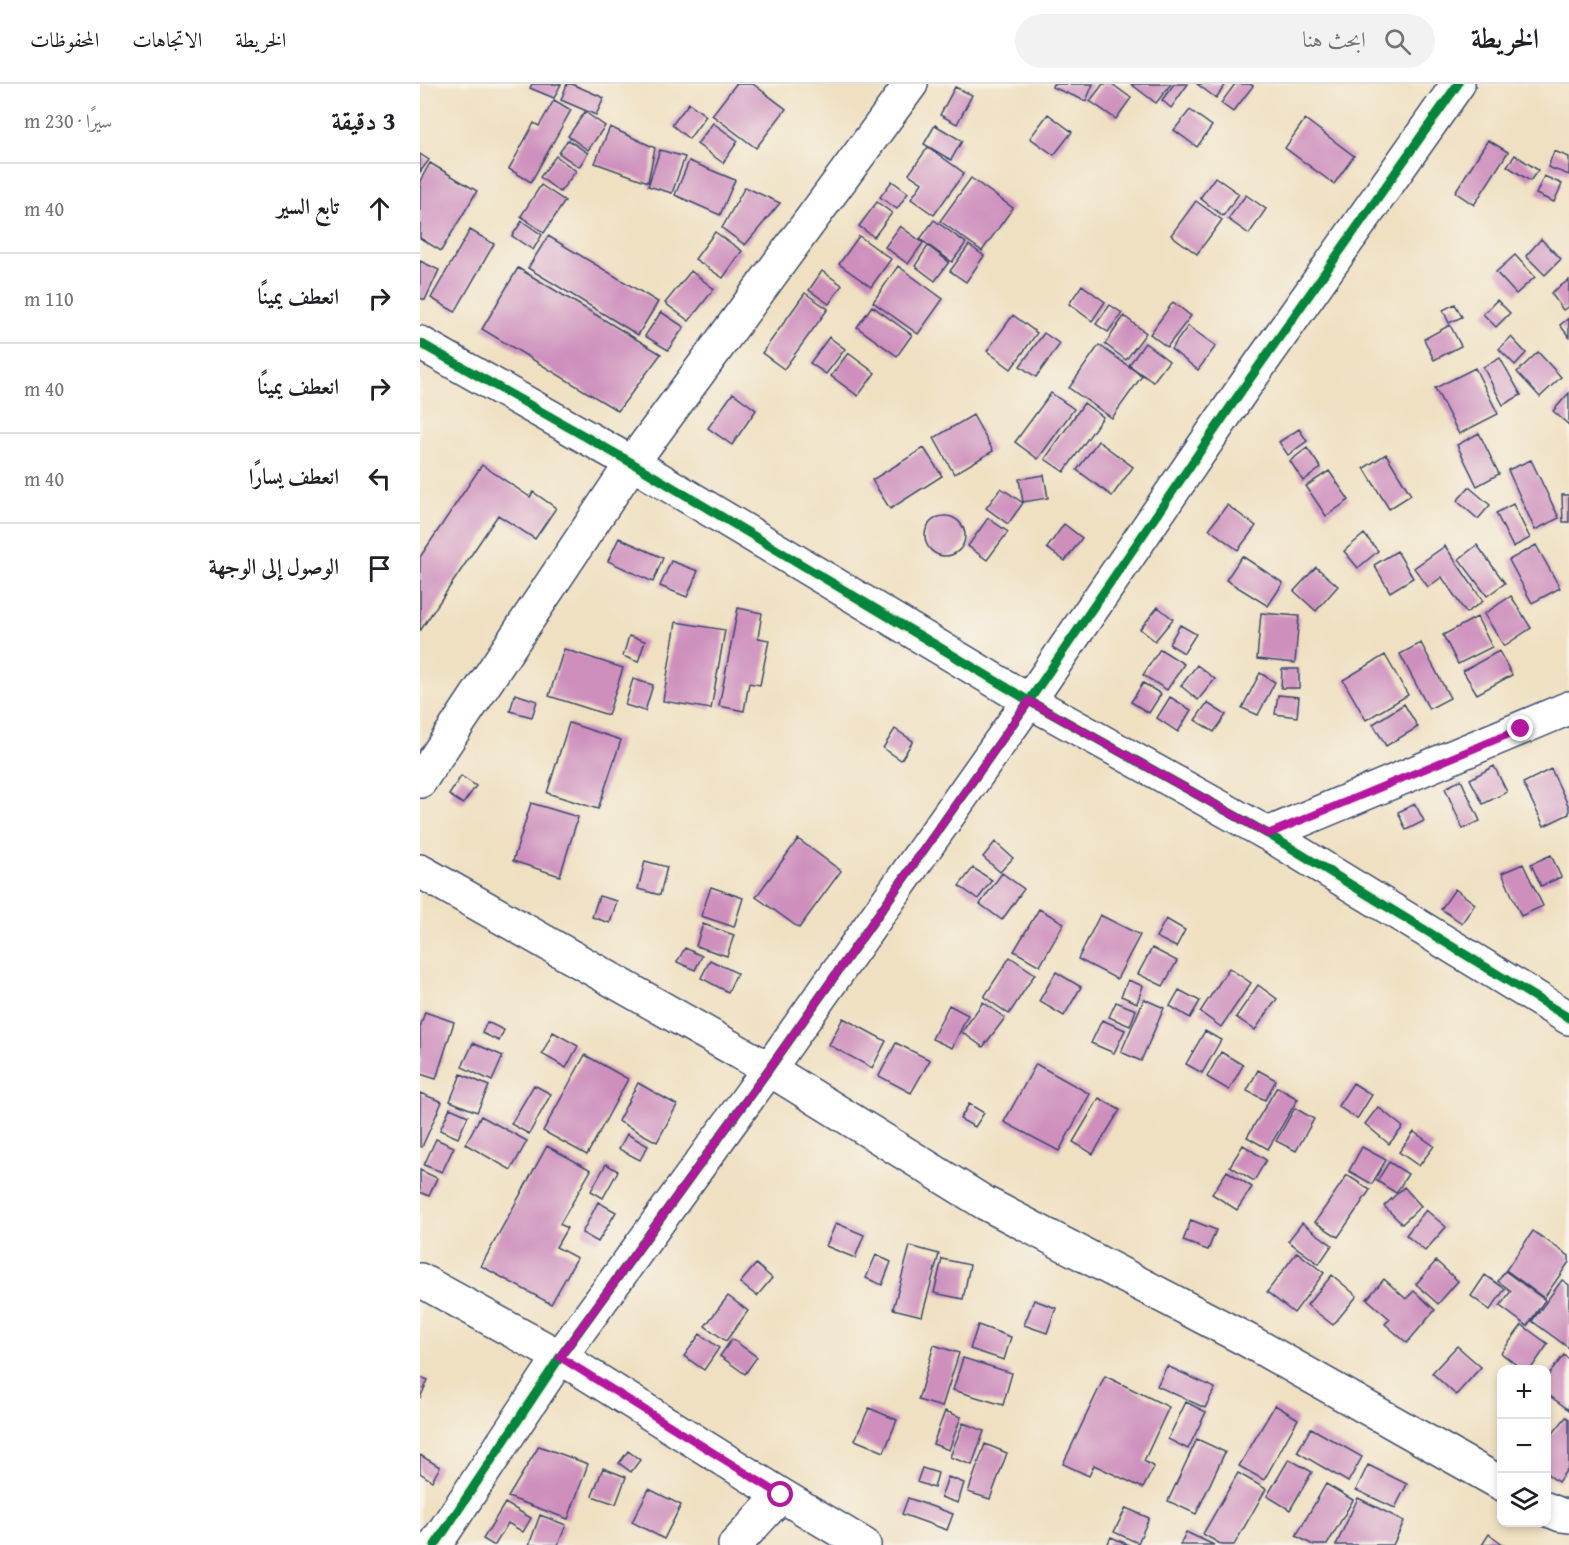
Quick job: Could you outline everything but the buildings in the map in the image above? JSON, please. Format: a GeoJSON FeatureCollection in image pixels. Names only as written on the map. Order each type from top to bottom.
{"type":"FeatureCollection","features":[{"type":"Feature","properties":{"kind":"street"},"geometry":{"type":"LineString","coordinates":[[420,781],[632,463],[911,84]]}},
{"type":"Feature","properties":{"kind":"street"},"geometry":{"type":"LineString","coordinates":[[435,1545],[560,1357],[769,1069],[1029,701],[1242,390],[1458,84]]}},
{"type":"Feature","properties":{"kind":"street"},"geometry":{"type":"LineString","coordinates":[[420,344],[632,463],[1029,701],[1268,834],[1569,1018]]}},
{"type":"Feature","properties":{"kind":"street"},"geometry":{"type":"LineString","coordinates":[[1268,834],[1569,708]]}},
{"type":"Feature","properties":{"kind":"street"},"geometry":{"type":"LineString","coordinates":[[420,871],[769,1069],[985,1203],[1247,1340],[1497,1481]]}},
{"type":"Feature","properties":{"kind":"street"},"geometry":{"type":"LineString","coordinates":[[420,1280],[560,1357],[864,1545]]}},
{"type":"Feature","properties":{"kind":"street"},"geometry":{"type":"LineString","coordinates":[[735,1545],[781,1495]]}},
{"type":"Feature","properties":{"kind":"street"},"geometry":{"type":"LineString","coordinates":[[1551,1511],[1569,1516]]}},
{"type":"Feature","properties":{"kind":"cycle path"},"geometry":{"type":"LineString","coordinates":[[435,1545],[560,1357],[769,1069],[1029,701],[1242,390],[1458,84]]}},
{"type":"Feature","properties":{"kind":"cycle path"},"geometry":{"type":"LineString","coordinates":[[420,343],[632,463],[1029,701],[1268,834],[1569,1018]]}},
{"type":"Feature","properties":{"kind":"route"},"geometry":{"type":"LineString","coordinates":[[781,1495],[560,1357],[769,1069],[1029,701],[1268,834],[1521,729]]}}]}
